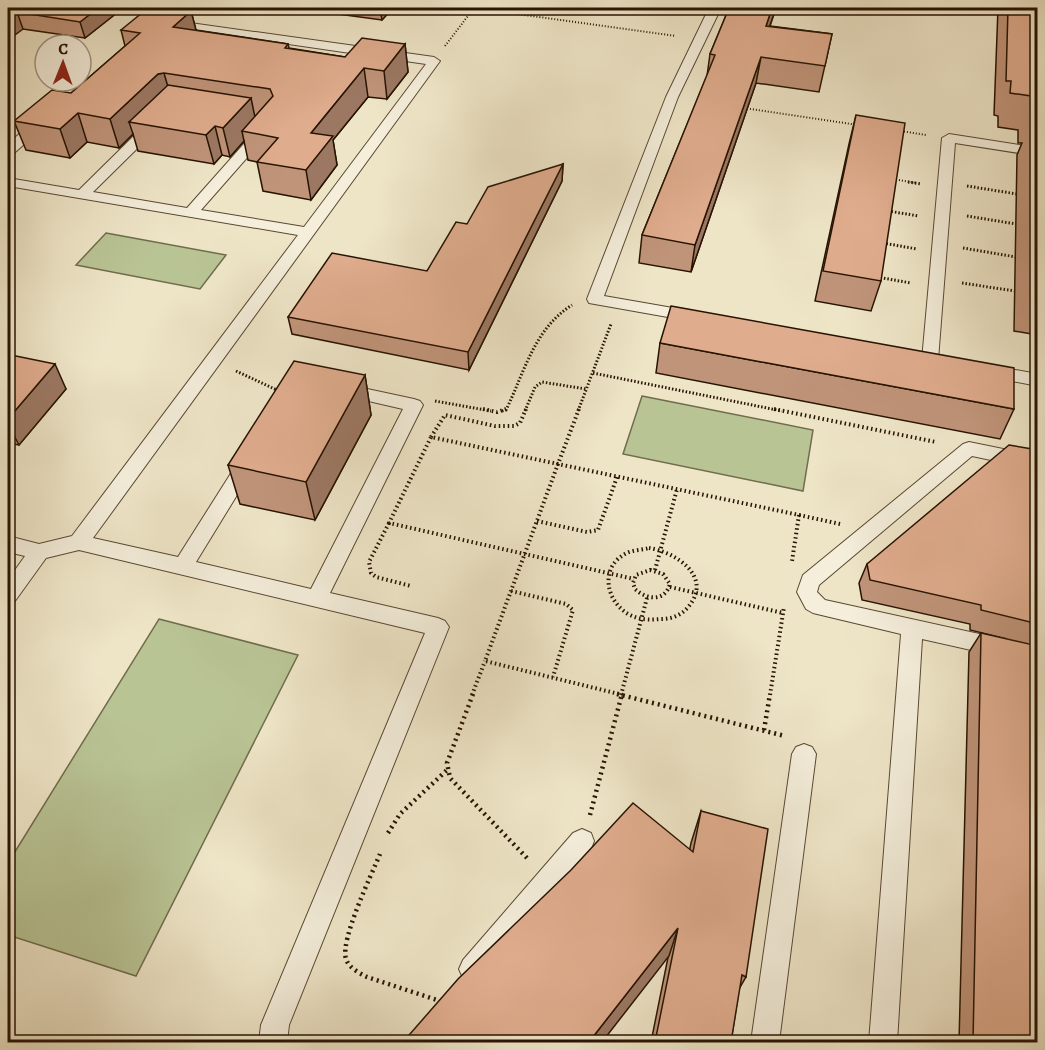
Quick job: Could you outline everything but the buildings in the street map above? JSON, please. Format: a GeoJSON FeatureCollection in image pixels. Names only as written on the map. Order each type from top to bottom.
{"type":"FeatureCollection","features":[{"type":"Feature","properties":{"kind":"lane"},"geometry":{"type":"LineString","coordinates":[[715,8],[672,97],[595,299],[715,321]]}},
{"type":"Feature","properties":{"kind":"lane"},"geometry":{"type":"LineString","coordinates":[[79,542],[434,61],[158,22],[166,15]]}},
{"type":"Feature","properties":{"kind":"lane"},"geometry":{"type":"LineString","coordinates":[[8,151],[56,110]]}},
{"type":"Feature","properties":{"kind":"lane"},"geometry":{"type":"LineString","coordinates":[[82,195],[164,114]]}},
{"type":"Feature","properties":{"kind":"lane"},"geometry":{"type":"LineString","coordinates":[[190,213],[270,123],[248,119]]}},
{"type":"Feature","properties":{"kind":"lane"},"geometry":{"type":"LineString","coordinates":[[931,360],[949,138],[1038,152]]}},
{"type":"Feature","properties":{"kind":"lane"},"geometry":{"type":"LineString","coordinates":[[8,182],[307,232]]}},
{"type":"Feature","properties":{"kind":"lane"},"geometry":{"type":"LineString","coordinates":[[965,367],[1038,380]]}},
{"type":"Feature","properties":{"kind":"lane"},"geometry":{"type":"LineString","coordinates":[[317,598],[414,405],[323,385]]}},
{"type":"Feature","properties":{"kind":"lane"},"geometry":{"type":"LineString","coordinates":[[183,566],[259,446]]}},
{"type":"Feature","properties":{"kind":"lane"},"geometry":{"type":"LineString","coordinates":[[1038,463],[969,449],[808,585],[809,599],[820,607],[1038,656]]}},
{"type":"Feature","properties":{"kind":"lane"},"geometry":{"type":"LineString","coordinates":[[8,544],[39,552],[79,542],[438,627],[275,1025],[273,1042]]}},
{"type":"Feature","properties":{"kind":"lane"},"geometry":{"type":"LineString","coordinates":[[8,595],[39,552]]}},
{"type":"Feature","properties":{"kind":"lane"},"geometry":{"type":"LineString","coordinates":[[883,1042],[912,628]]}},
{"type":"Feature","properties":{"kind":"lane"},"geometry":{"type":"LineString","coordinates":[[765,1042],[804,754]]}},
{"type":"Feature","properties":{"kind":"lane"},"geometry":{"type":"LineString","coordinates":[[443,1002],[582,842]]}},
{"type":"Feature","properties":{"kind":"path"},"geometry":{"type":"LineString","coordinates":[[434,61],[474,8],[700,39]]}},
{"type":"Feature","properties":{"kind":"path"},"geometry":{"type":"LineString","coordinates":[[739,107],[867,126]]}},
{"type":"Feature","properties":{"kind":"path"},"geometry":{"type":"LineString","coordinates":[[891,130],[949,138]]}},
{"type":"Feature","properties":{"kind":"path"},"geometry":{"type":"LineString","coordinates":[[945,182],[1017,194]]}},
{"type":"Feature","properties":{"kind":"path"},"geometry":{"type":"LineString","coordinates":[[943,212],[1016,224]]}},
{"type":"Feature","properties":{"kind":"path"},"geometry":{"type":"LineString","coordinates":[[882,243],[1016,257]]}},
{"type":"Feature","properties":{"kind":"path"},"geometry":{"type":"LineString","coordinates":[[876,277],[1015,291]]}},
{"type":"Feature","properties":{"kind":"path"},"geometry":{"type":"LineString","coordinates":[[414,405],[441,401],[497,412],[506,410],[539,334],[549,321],[569,306],[595,299]]}},
{"type":"Feature","properties":{"kind":"path"},"geometry":{"type":"LineString","coordinates":[[549,880],[457,787],[447,770],[447,763],[619,303]]}},
{"type":"Feature","properties":{"kind":"path"},"geometry":{"type":"LineString","coordinates":[[224,345],[232,370],[281,392]]}},
{"type":"Feature","properties":{"kind":"path"},"geometry":{"type":"LineString","coordinates":[[593,373],[969,449]]}},
{"type":"Feature","properties":{"kind":"path"},"geometry":{"type":"LineString","coordinates":[[411,586],[376,578],[370,573],[369,562],[441,418],[445,415],[506,427],[517,426],[536,387],[542,382],[587,389]]}},
{"type":"Feature","properties":{"kind":"path"},"geometry":{"type":"LineString","coordinates":[[431,437],[799,515],[790,570]]}},
{"type":"Feature","properties":{"kind":"path"},"geometry":{"type":"LineString","coordinates":[[537,521],[587,532],[597,530],[602,524],[617,477]]}},
{"type":"Feature","properties":{"kind":"path"},"geometry":{"type":"LineString","coordinates":[[655,570],[677,489]]}},
{"type":"Feature","properties":{"kind":"path"},"geometry":{"type":"LineString","coordinates":[[389,523],[634,579]]}},
{"type":"Feature","properties":{"kind":"path"},"geometry":{"type":"LineString","coordinates":[[649,548],[661,550],[686,563],[695,577],[696,593],[690,607],[677,616],[660,621],[632,616],[616,605],[607,589],[607,573],[627,552],[649,548]]}},
{"type":"Feature","properties":{"kind":"path"},"geometry":{"type":"LineString","coordinates":[[655,570],[667,577],[670,587],[667,594],[660,598],[648,598],[635,589],[634,579],[640,572],[655,570]]}},
{"type":"Feature","properties":{"kind":"path"},"geometry":{"type":"LineString","coordinates":[[670,587],[783,613]]}},
{"type":"Feature","properties":{"kind":"path"},"geometry":{"type":"LineString","coordinates":[[511,591],[566,604],[573,610],[553,677]]}},
{"type":"Feature","properties":{"kind":"path"},"geometry":{"type":"LineString","coordinates":[[582,842],[648,598]]}},
{"type":"Feature","properties":{"kind":"path"},"geometry":{"type":"LineString","coordinates":[[485,661],[764,730],[785,602]]}},
{"type":"Feature","properties":{"kind":"path"},"geometry":{"type":"LineString","coordinates":[[385,840],[400,814],[447,770]]}},
{"type":"Feature","properties":{"kind":"path"},"geometry":{"type":"LineString","coordinates":[[381,851],[345,944],[345,956],[349,966],[360,975],[443,1002]]}},
{"type":"Feature","properties":{"kind":"green space"},"geometry":{"type":"Polygon","coordinates":[[[106,233],[226,255],[200,289],[76,265],[106,233]]]}},
{"type":"Feature","properties":{"kind":"green space"},"geometry":{"type":"Polygon","coordinates":[[[642,396],[813,430],[803,491],[623,454],[642,396]]]}},
{"type":"Feature","properties":{"kind":"green space"},"geometry":{"type":"Polygon","coordinates":[[[159,619],[298,655],[136,976],[8,935],[8,863],[159,619]]]}}]}
